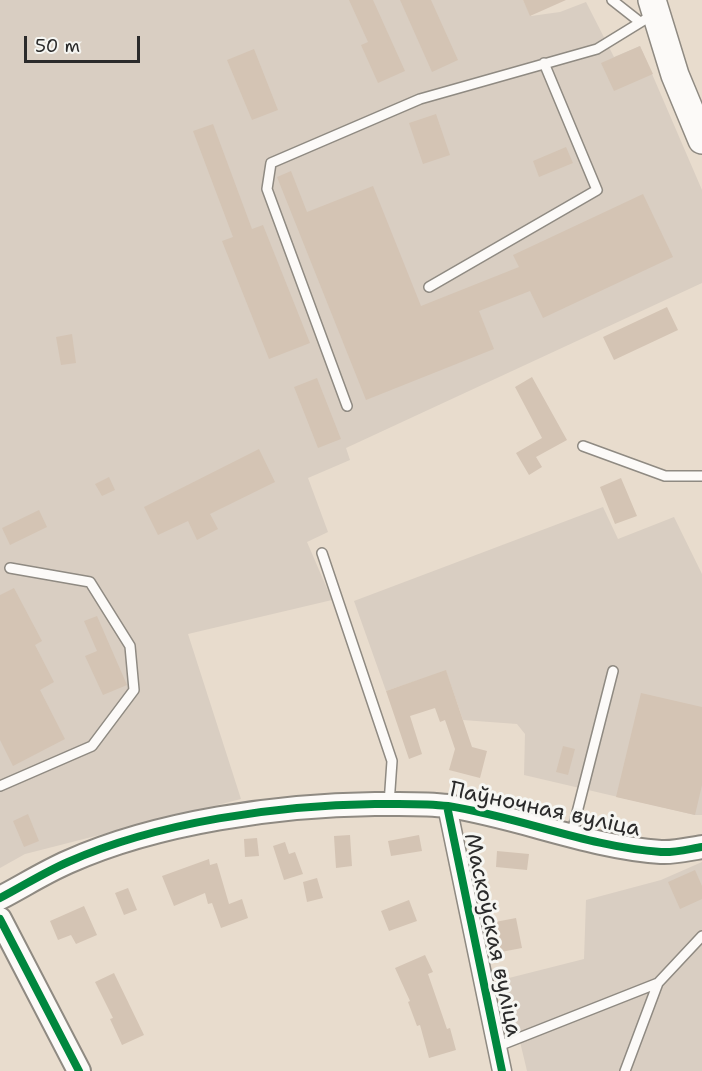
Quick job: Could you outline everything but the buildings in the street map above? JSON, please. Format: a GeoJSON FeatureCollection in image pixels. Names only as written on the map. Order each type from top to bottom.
{"type":"FeatureCollection","features":[{"type":"Feature","properties":{"kind":"main road"},"geometry":{"type":"LineString","coordinates":[[649,12],[702,140]]}},
{"type":"Feature","properties":{"kind":"street","name":"Паўночная вуліца"},"geometry":{"type":"LineString","coordinates":[[0,898],[68,861],[159,832],[273,810],[335,805],[447,806],[514,820],[598,843],[664,852],[702,847]]}},
{"type":"Feature","properties":{"kind":"street","name":"Маскоўская вуліца"},"geometry":{"type":"LineString","coordinates":[[447,806],[502,1071]]}},
{"type":"Feature","properties":{"kind":"street"},"geometry":{"type":"LineString","coordinates":[[0,919],[79,1071]]}},
{"type":"Feature","properties":{"kind":"lane"},"geometry":{"type":"LineString","coordinates":[[612,0],[649,12]]}},
{"type":"Feature","properties":{"kind":"lane"},"geometry":{"type":"LineString","coordinates":[[347,406],[267,189],[271,163],[420,99],[597,48],[649,12]]}},
{"type":"Feature","properties":{"kind":"lane"},"geometry":{"type":"LineString","coordinates":[[429,287],[597,190],[544,63]]}},
{"type":"Feature","properties":{"kind":"lane"},"geometry":{"type":"LineString","coordinates":[[583,446],[665,476],[702,476]]}},
{"type":"Feature","properties":{"kind":"lane"},"geometry":{"type":"LineString","coordinates":[[322,552],[392,761],[389,804]]}},
{"type":"Feature","properties":{"kind":"lane"},"geometry":{"type":"LineString","coordinates":[[0,786],[92,746],[134,690],[130,646],[90,582],[10,568]]}},
{"type":"Feature","properties":{"kind":"lane"},"geometry":{"type":"LineString","coordinates":[[571,836],[612,671]]}},
{"type":"Feature","properties":{"kind":"lane"},"geometry":{"type":"LineString","coordinates":[[625,1071],[658,983],[702,936]]}},
{"type":"Feature","properties":{"kind":"lane"},"geometry":{"type":"LineString","coordinates":[[496,1047],[658,983]]}},
{"type":"Feature","properties":{"kind":"shaded area"},"geometry":{"type":"Polygon","coordinates":[[[0,0],[523,0],[531,16],[560,12],[586,2],[614,57],[640,46],[702,190],[702,283],[346,448],[350,460],[308,478],[328,532],[307,542],[332,600],[188,634],[241,799],[25,854],[0,868],[0,0]]]}},
{"type":"Feature","properties":{"kind":"shaded area"},"geometry":{"type":"Polygon","coordinates":[[[603,507],[618,539],[674,517],[702,574],[702,815],[524,775],[525,734],[517,724],[463,720],[446,671],[386,691],[354,601],[603,507]]]}},
{"type":"Feature","properties":{"kind":"shaded area"},"geometry":{"type":"Polygon","coordinates":[[[702,862],[702,1071],[527,1071],[505,979],[584,959],[586,900],[661,880],[702,862]]]}},
{"type":"Feature","properties":{"kind":"cycle path"},"geometry":{"type":"LineString","coordinates":[[0,898],[68,862],[140,836],[219,818],[338,805],[448,806],[634,849],[666,852],[702,847]]}},
{"type":"Feature","properties":{"kind":"cycle path"},"geometry":{"type":"LineString","coordinates":[[447,806],[502,1071]]}},
{"type":"Feature","properties":{"kind":"cycle path"},"geometry":{"type":"LineString","coordinates":[[0,919],[79,1071]]}}]}
